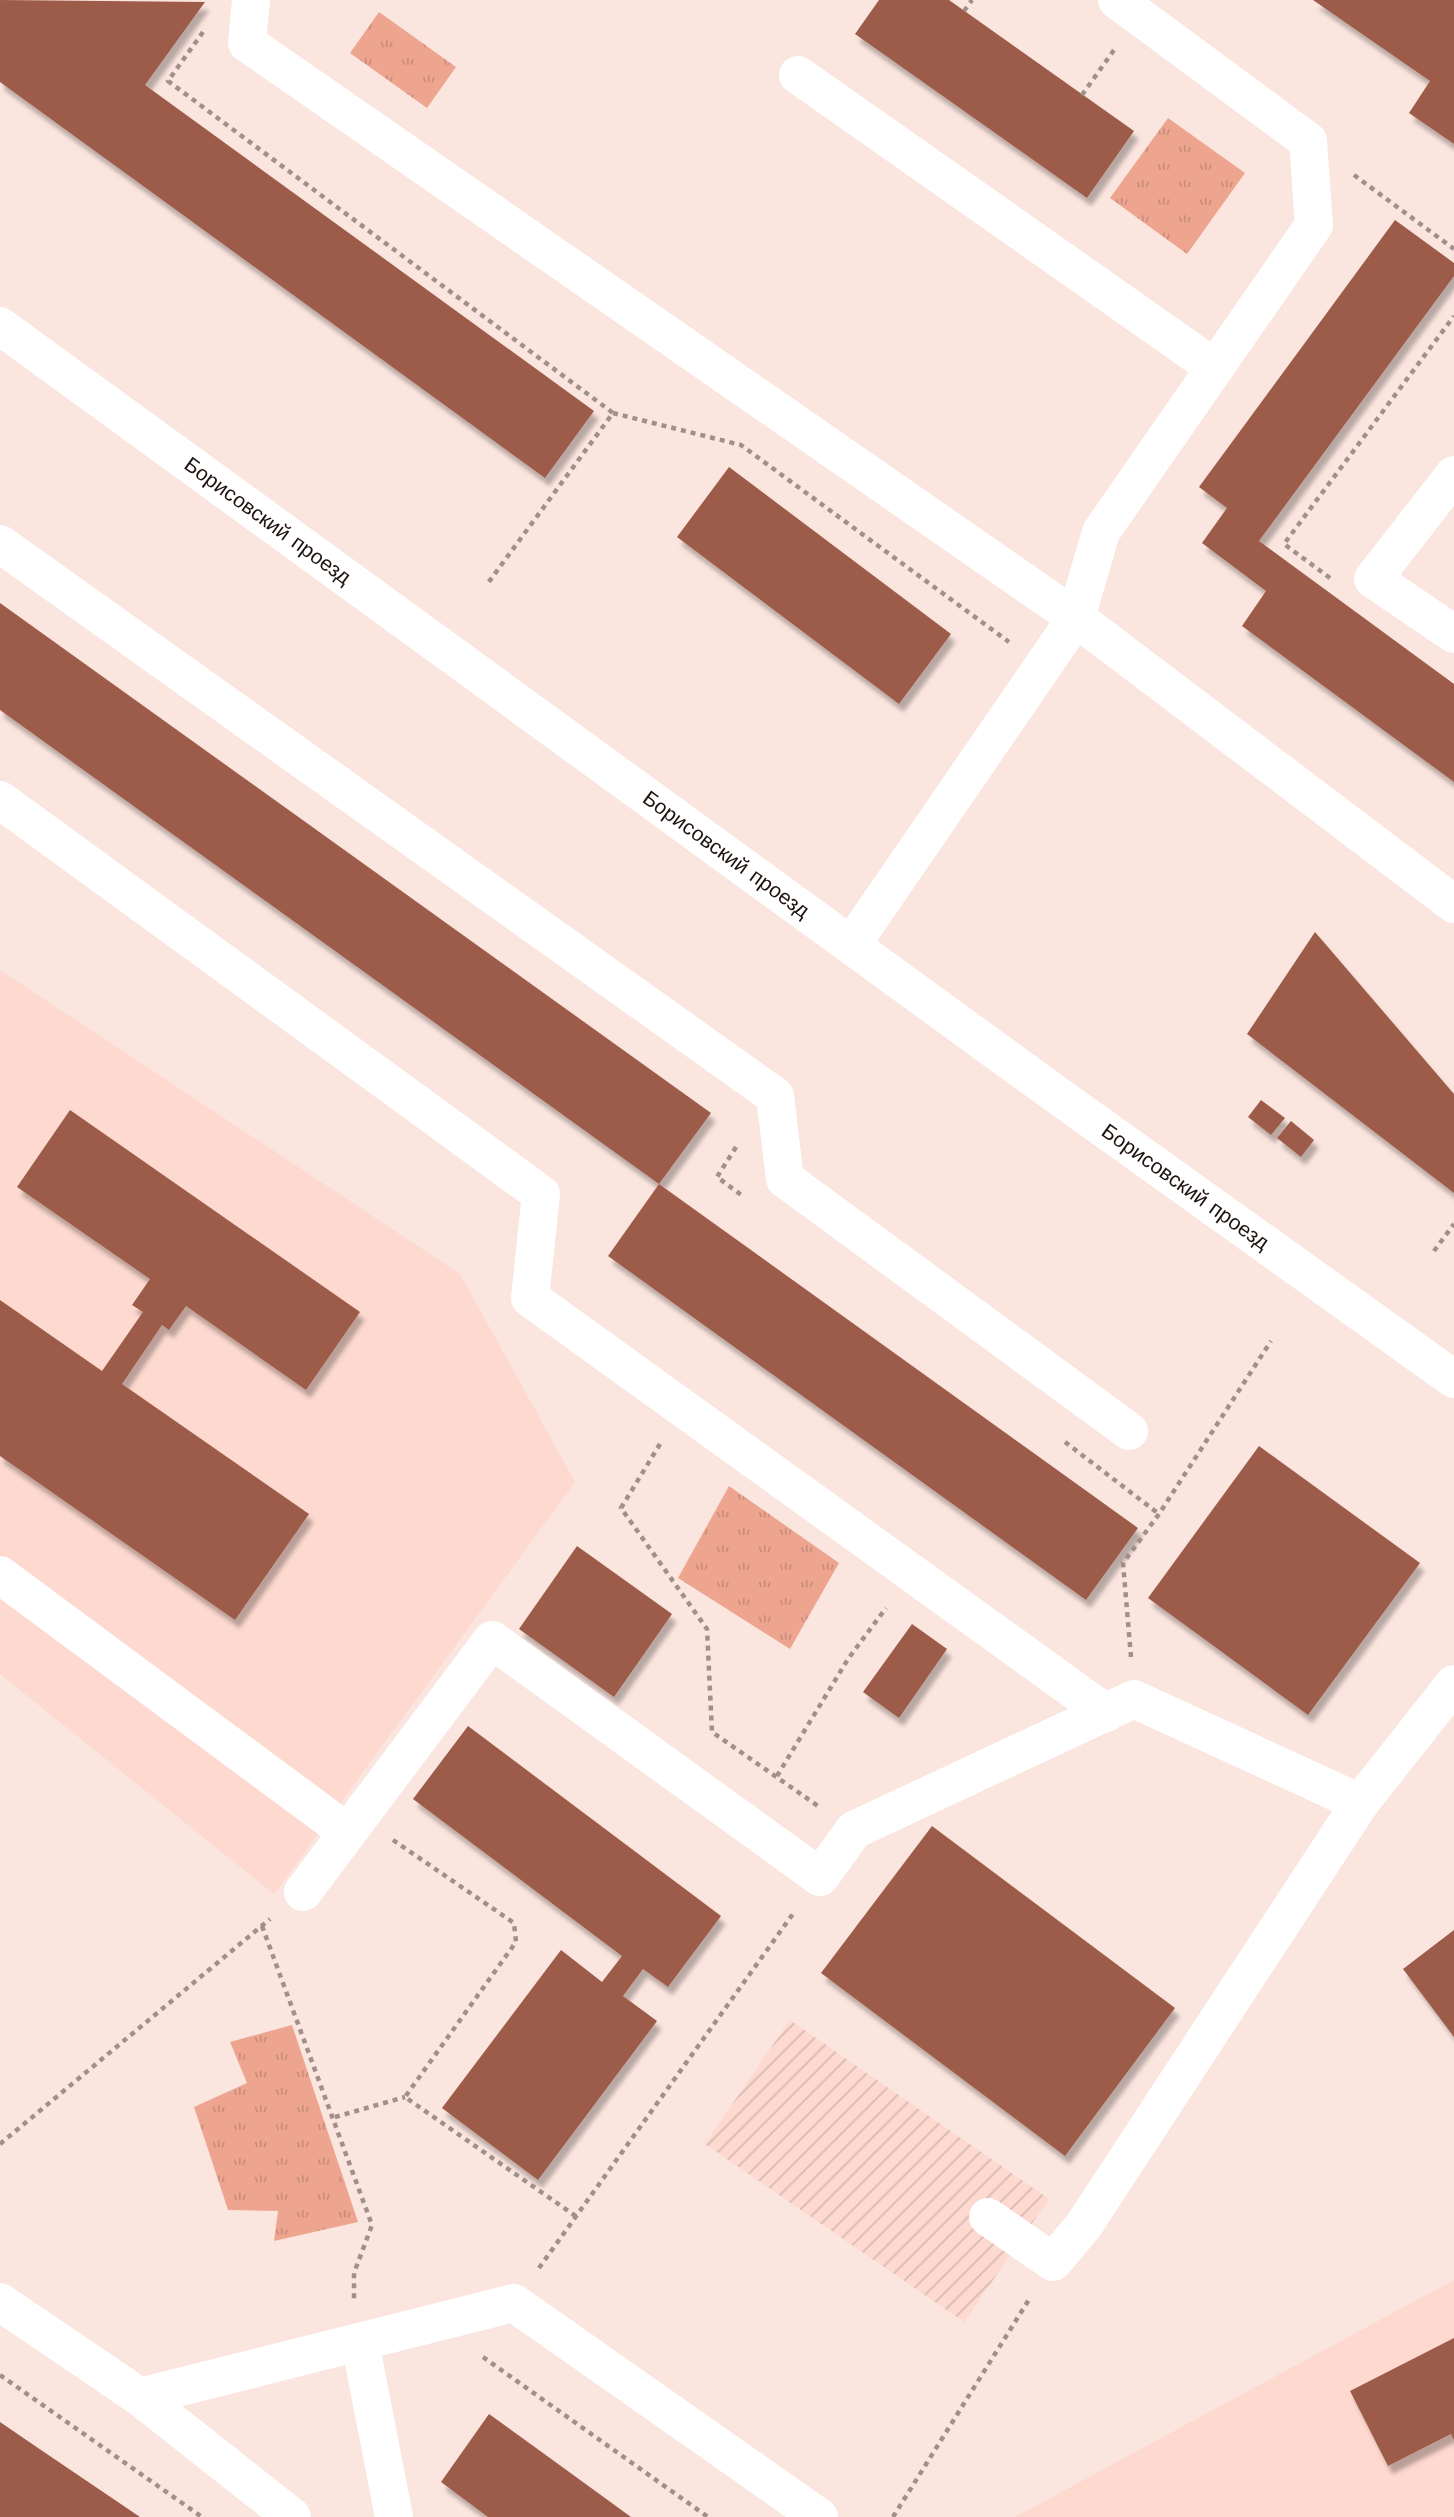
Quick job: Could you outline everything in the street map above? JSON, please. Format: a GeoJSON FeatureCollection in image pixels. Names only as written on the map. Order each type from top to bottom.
{"type":"FeatureCollection","features":[{"type":"Feature","properties":{"kind":"street"},"geometry":{"type":"LineString","coordinates":[[251,0],[247,43],[1076,618],[1454,904]]}},
{"type":"Feature","properties":{"kind":"street"},"geometry":{"type":"LineString","coordinates":[[852,944],[1076,618],[1101,532],[1314,225],[1308,141],[1127,8]]}},
{"type":"Feature","properties":{"kind":"street"},"geometry":{"type":"LineString","coordinates":[[798,75],[1215,368]]}},
{"type":"Feature","properties":{"kind":"street","name":"Борисовский проезд"},"geometry":{"type":"LineString","coordinates":[[0,326],[1050,1090],[1454,1380]]}},
{"type":"Feature","properties":{"kind":"street"},"geometry":{"type":"LineString","coordinates":[[1454,475],[1373,579],[1454,634]]}},
{"type":"Feature","properties":{"kind":"street"},"geometry":{"type":"LineString","coordinates":[[0,544],[775,1096],[785,1179],[1129,1431]]}},
{"type":"Feature","properties":{"kind":"street"},"geometry":{"type":"LineString","coordinates":[[0,800],[541,1194],[530,1298],[911,1573],[1120,1706],[1360,1803]]}},
{"type":"Feature","properties":{"kind":"street"},"geometry":{"type":"LineString","coordinates":[[0,1576],[365,1832]]}},
{"type":"Feature","properties":{"kind":"street"},"geometry":{"type":"LineString","coordinates":[[303,1892],[365,1832],[492,1640],[820,1877],[854,1830],[1120,1706]]}},
{"type":"Feature","properties":{"kind":"street"},"geometry":{"type":"LineString","coordinates":[[988,2217],[1053,2262],[1084,2225],[1360,1803],[1454,1684]]}},
{"type":"Feature","properties":{"kind":"street"},"geometry":{"type":"LineString","coordinates":[[0,2302],[140,2398],[292,2517]]}},
{"type":"Feature","properties":{"kind":"street"},"geometry":{"type":"LineString","coordinates":[[140,2398],[514,2303],[819,2517]]}},
{"type":"Feature","properties":{"kind":"street"},"geometry":{"type":"LineString","coordinates":[[360,2342],[394,2517]]}},
{"type":"Feature","properties":{"kind":"path"},"geometry":{"type":"LineString","coordinates":[[964,11],[972,0]]}},
{"type":"Feature","properties":{"kind":"path"},"geometry":{"type":"LineString","coordinates":[[1082,94],[1127,8]]}},
{"type":"Feature","properties":{"kind":"path"},"geometry":{"type":"LineString","coordinates":[[204,30],[168,81],[613,412],[741,444],[1041,666]]}},
{"type":"Feature","properties":{"kind":"path"},"geometry":{"type":"LineString","coordinates":[[1308,141],[1454,249]]}},
{"type":"Feature","properties":{"kind":"path"},"geometry":{"type":"LineString","coordinates":[[1337,583],[1283,544],[1454,316]]}},
{"type":"Feature","properties":{"kind":"path"},"geometry":{"type":"LineString","coordinates":[[488,583],[613,412]]}},
{"type":"Feature","properties":{"kind":"path"},"geometry":{"type":"LineString","coordinates":[[739,1143],[717,1177],[750,1202]]}},
{"type":"Feature","properties":{"kind":"path"},"geometry":{"type":"LineString","coordinates":[[1434,1251],[1454,1224]]}},
{"type":"Feature","properties":{"kind":"path"},"geometry":{"type":"LineString","coordinates":[[1120,1706],[1123,1563],[1159,1514],[1271,1341]]}},
{"type":"Feature","properties":{"kind":"path"},"geometry":{"type":"LineString","coordinates":[[682,1408],[621,1508],[707,1629],[712,1732],[854,1830]]}},
{"type":"Feature","properties":{"kind":"path"},"geometry":{"type":"LineString","coordinates":[[1060,1438],[1159,1514]]}},
{"type":"Feature","properties":{"kind":"path"},"geometry":{"type":"LineString","coordinates":[[777,1777],[848,1659],[911,1573]]}},
{"type":"Feature","properties":{"kind":"path"},"geometry":{"type":"LineString","coordinates":[[335,2117],[405,2097],[516,1942],[514,1923],[365,1832]]}},
{"type":"Feature","properties":{"kind":"path"},"geometry":{"type":"LineString","coordinates":[[514,2303],[820,1877]]}},
{"type":"Feature","properties":{"kind":"path"},"geometry":{"type":"LineString","coordinates":[[0,2144],[303,1892]]}},
{"type":"Feature","properties":{"kind":"path"},"geometry":{"type":"LineString","coordinates":[[262,1926],[335,2117],[372,2225],[354,2273],[353,2319],[360,2342]]}},
{"type":"Feature","properties":{"kind":"path"},"geometry":{"type":"LineString","coordinates":[[405,2097],[577,2217]]}},
{"type":"Feature","properties":{"kind":"path"},"geometry":{"type":"LineString","coordinates":[[893,2517],[1053,2262]]}},
{"type":"Feature","properties":{"kind":"path"},"geometry":{"type":"LineString","coordinates":[[436,2323],[708,2517]]}},
{"type":"Feature","properties":{"kind":"path"},"geometry":{"type":"LineString","coordinates":[[0,2375],[202,2517]]}},
{"type":"Feature","properties":{"kind":"shaded area"},"geometry":{"type":"Polygon","coordinates":[[[0,970],[460,1274],[575,1482],[274,1894],[0,1674],[0,970]]]}},
{"type":"Feature","properties":{"kind":"shaded area"},"geometry":{"type":"Polygon","coordinates":[[[790,2020],[1049,2199],[964,2322],[705,2144],[790,2020]]]}},
{"type":"Feature","properties":{"kind":"shaded area"},"geometry":{"type":"Polygon","coordinates":[[[1454,2280],[1454,2517],[1015,2517],[1454,2280]]]}},
{"type":"Feature","properties":{"kind":"green space"},"geometry":{"type":"Polygon","coordinates":[[[379,12],[456,67],[427,108],[350,53],[379,12]]]}},
{"type":"Feature","properties":{"kind":"green space"},"geometry":{"type":"Polygon","coordinates":[[[1168,118],[1245,173],[1187,254],[1110,198],[1168,118]]]}},
{"type":"Feature","properties":{"kind":"green space"},"geometry":{"type":"Polygon","coordinates":[[[729,1486],[839,1563],[790,1649],[678,1578],[729,1486]]]}},
{"type":"Feature","properties":{"kind":"green space"},"geometry":{"type":"Polygon","coordinates":[[[292,2025],[358,2222],[274,2241],[278,2211],[228,2210],[194,2107],[247,2083],[230,2042],[292,2025]]]}},
{"type":"Feature","properties":{"kind":"building"},"geometry":{"type":"Polygon","coordinates":[[[0,0],[205,2],[145,85],[594,411],[545,478],[0,82],[0,0]]]}},
{"type":"Feature","properties":{"kind":"building"},"geometry":{"type":"Polygon","coordinates":[[[879,0],[949,0],[1134,131],[1087,198],[855,34],[879,0]]]}},
{"type":"Feature","properties":{"kind":"building"},"geometry":{"type":"Polygon","coordinates":[[[1313,0],[1454,0],[1454,144],[1409,113],[1430,81],[1313,0]]]}},
{"type":"Feature","properties":{"kind":"building"},"geometry":{"type":"Polygon","coordinates":[[[1395,220],[1454,263],[1454,276],[1259,541],[1454,684],[1454,782],[1242,626],[1266,591],[1202,543],[1227,508],[1199,487],[1395,220]]]}},
{"type":"Feature","properties":{"kind":"building"},"geometry":{"type":"Polygon","coordinates":[[[729,467],[951,634],[899,704],[677,537],[729,467]]]}},
{"type":"Feature","properties":{"kind":"building"},"geometry":{"type":"Polygon","coordinates":[[[0,603],[711,1113],[659,1184],[0,710],[0,603]]]}},
{"type":"Feature","properties":{"kind":"building"},"geometry":{"type":"Polygon","coordinates":[[[1315,932],[1454,1094],[1454,1193],[1247,1034],[1315,932]]]}},
{"type":"Feature","properties":{"kind":"building"},"geometry":{"type":"Polygon","coordinates":[[[1261,1100],[1285,1118],[1271,1135],[1248,1117],[1261,1100]]]}},
{"type":"Feature","properties":{"kind":"building"},"geometry":{"type":"Polygon","coordinates":[[[70,1110],[360,1312],[306,1390],[186,1306],[169,1330],[162,1325],[122,1384],[309,1514],[235,1620],[0,1456],[0,1300],[102,1371],[143,1312],[132,1305],[150,1279],[17,1187],[70,1110]]]}},
{"type":"Feature","properties":{"kind":"building"},"geometry":{"type":"Polygon","coordinates":[[[1291,1121],[1314,1140],[1301,1157],[1277,1138],[1291,1121]]]}},
{"type":"Feature","properties":{"kind":"building"},"geometry":{"type":"Polygon","coordinates":[[[659,1184],[1138,1528],[1086,1600],[608,1256],[659,1184]]]}},
{"type":"Feature","properties":{"kind":"building"},"geometry":{"type":"Polygon","coordinates":[[[1259,1446],[1420,1563],[1308,1715],[1148,1598],[1259,1446]]]}},
{"type":"Feature","properties":{"kind":"building"},"geometry":{"type":"Polygon","coordinates":[[[577,1546],[672,1614],[614,1697],[519,1629],[577,1546]]]}},
{"type":"Feature","properties":{"kind":"building"},"geometry":{"type":"Polygon","coordinates":[[[912,1624],[947,1649],[899,1718],[863,1692],[912,1624]]]}},
{"type":"Feature","properties":{"kind":"building"},"geometry":{"type":"Polygon","coordinates":[[[468,1726],[721,1916],[668,1987],[643,1969],[623,1996],[657,2021],[538,2180],[442,2108],[561,1950],[602,1982],[622,1956],[413,1799],[468,1726]]]}},
{"type":"Feature","properties":{"kind":"building"},"geometry":{"type":"Polygon","coordinates":[[[932,1826],[1175,2008],[1065,2156],[821,1973],[932,1826]]]}},
{"type":"Feature","properties":{"kind":"building"},"geometry":{"type":"Polygon","coordinates":[[[1454,1930],[1454,2037],[1403,1969],[1454,1930]]]}},
{"type":"Feature","properties":{"kind":"building"},"geometry":{"type":"Polygon","coordinates":[[[1454,2338],[1454,2440],[1451,2434],[1388,2466],[1350,2391],[1454,2338]]]}},
{"type":"Feature","properties":{"kind":"building"},"geometry":{"type":"Polygon","coordinates":[[[489,2414],[631,2517],[488,2517],[441,2482],[489,2414]]]}},
{"type":"Feature","properties":{"kind":"building"},"geometry":{"type":"Polygon","coordinates":[[[0,2422],[41,2450],[140,2517],[0,2517],[0,2422]]]}}]}
